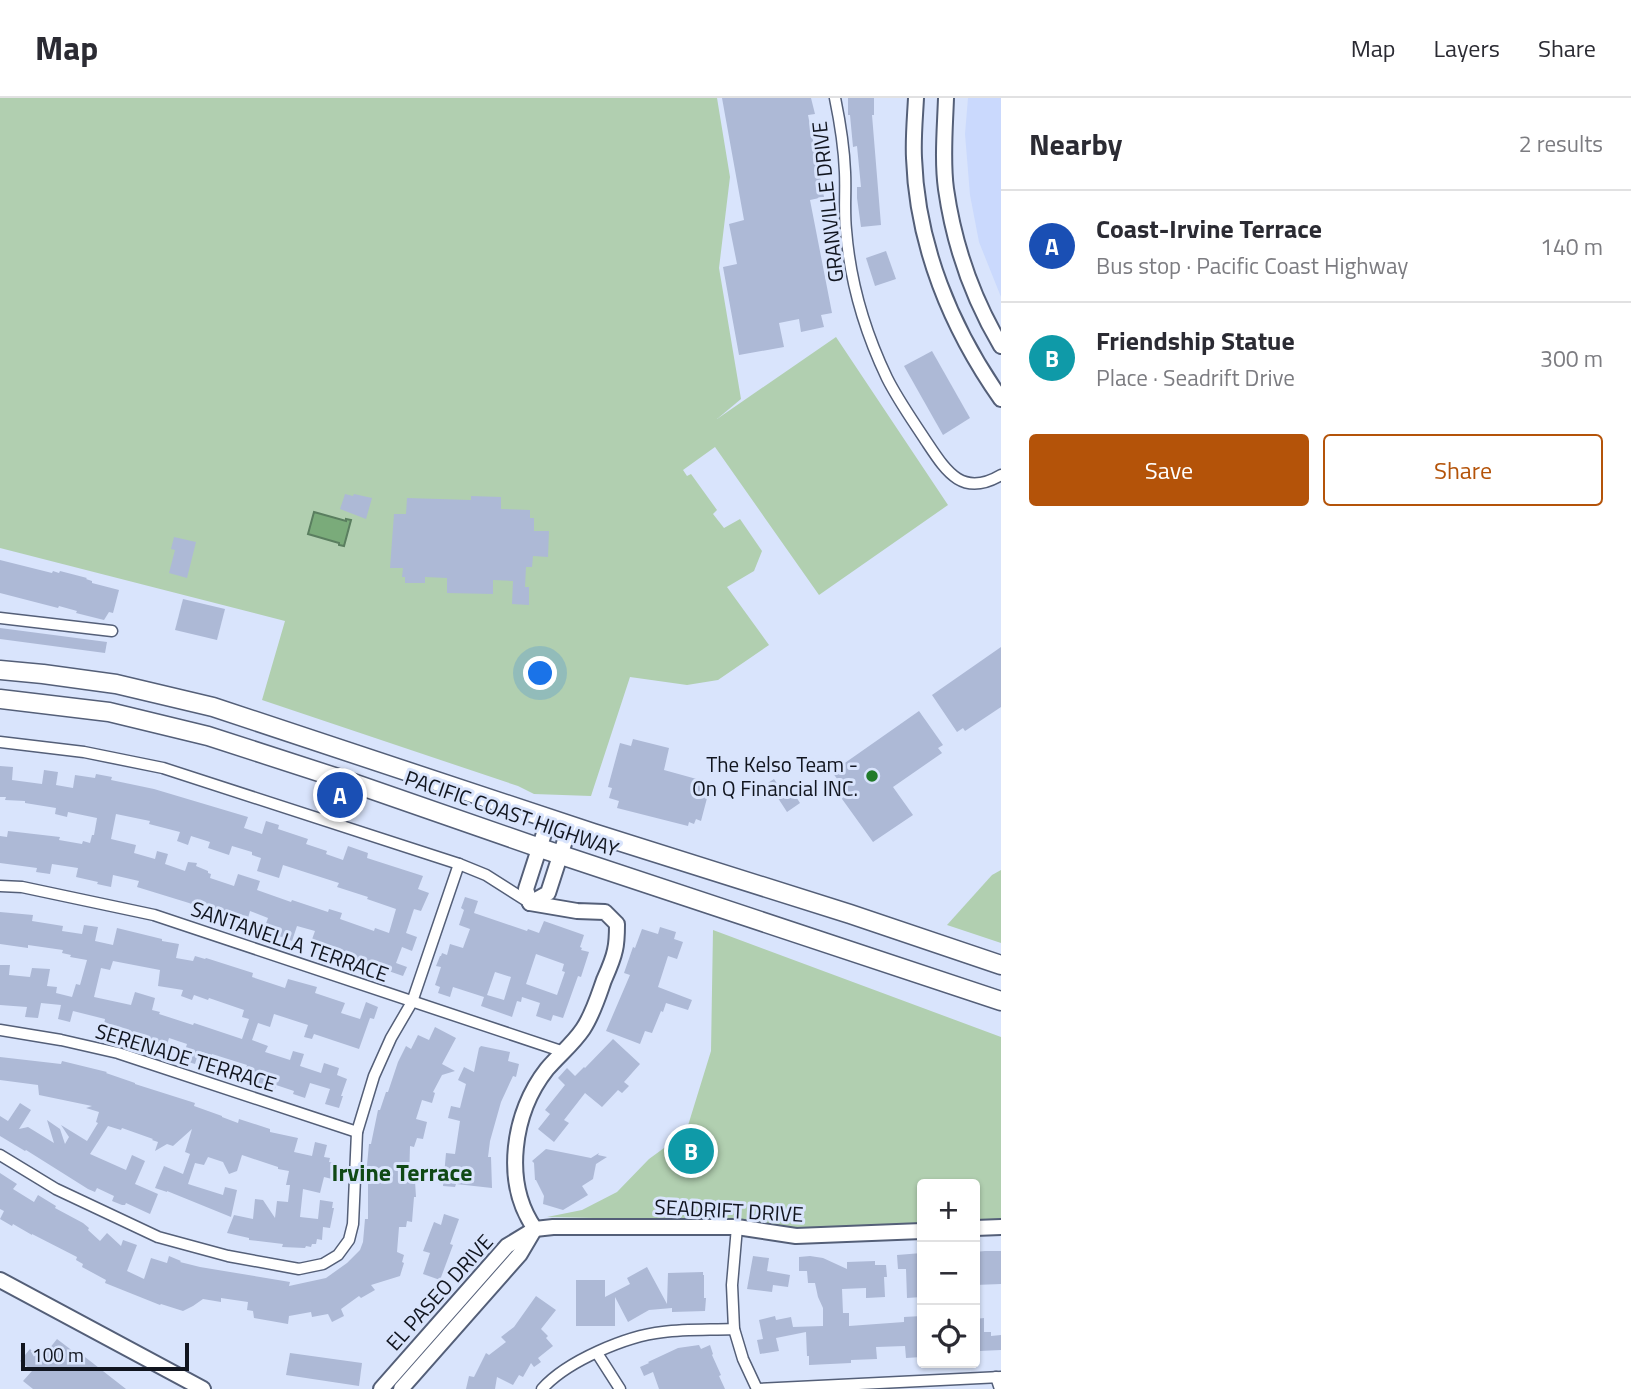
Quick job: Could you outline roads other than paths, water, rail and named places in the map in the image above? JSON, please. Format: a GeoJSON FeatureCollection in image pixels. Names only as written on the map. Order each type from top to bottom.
{"type":"FeatureCollection","features":[{"type":"Feature","properties":{"kind":"highway","name":"PACIFIC COAST HIGHWAY"},"geometry":{"type":"LineString","coordinates":[[0,670],[116,684],[213,707],[1001,965]]}},
{"type":"Feature","properties":{"kind":"highway","name":"PACIFIC COAST HIGHWAY"},"geometry":{"type":"LineString","coordinates":[[0,699],[109,712],[208,736],[1001,1001]]}},
{"type":"Feature","properties":{"kind":"street","name":"GRANVILLE DRIVE"},"geometry":{"type":"LineString","coordinates":[[835,98],[841,126],[850,262],[874,349],[888,380],[909,415],[952,477],[960,482],[971,483],[1001,475]]}},
{"type":"Feature","properties":{"kind":"street"},"geometry":{"type":"LineString","coordinates":[[916,98],[914,158],[917,198],[926,243],[943,294],[966,344],[1001,399]]}},
{"type":"Feature","properties":{"kind":"street"},"geometry":{"type":"LineString","coordinates":[[946,98],[946,187],[954,234],[969,282],[1001,345]]}},
{"type":"Feature","properties":{"kind":"street"},"geometry":{"type":"LineString","coordinates":[[0,618],[112,631]]}},
{"type":"Feature","properties":{"kind":"street"},"geometry":{"type":"LineString","coordinates":[[0,742],[85,752],[163,768],[459,864],[486,875],[530,903],[578,911],[606,912],[617,924],[616,949],[590,1016],[582,1031],[547,1069],[534,1090],[518,1133],[516,1172],[523,1208],[534,1229]]}},
{"type":"Feature","properties":{"kind":"street"},"geometry":{"type":"LineString","coordinates":[[530,903],[526,888],[549,818]]}},
{"type":"Feature","properties":{"kind":"street"},"geometry":{"type":"LineString","coordinates":[[530,903],[548,893],[570,825]]}},
{"type":"Feature","properties":{"kind":"street"},"geometry":{"type":"LineString","coordinates":[[0,1155],[56,1189],[158,1237],[228,1256],[299,1269],[323,1264],[338,1255],[349,1240],[353,1224],[357,1132],[374,1076],[391,1038],[412,1002],[459,864]]}},
{"type":"Feature","properties":{"kind":"street","name":"SANTANELLA TERRACE"},"geometry":{"type":"LineString","coordinates":[[0,886],[22,887],[154,915],[564,1052]]}},
{"type":"Feature","properties":{"kind":"street","name":"SERENADE TERRACE"},"geometry":{"type":"LineString","coordinates":[[0,1030],[118,1053],[357,1132]]}},
{"type":"Feature","properties":{"kind":"street"},"geometry":{"type":"LineString","coordinates":[[737,1227],[732,1285],[734,1329],[743,1359],[757,1389],[999,1377],[1000,1389]]}},
{"type":"Feature","properties":{"kind":"street","name":"SEADRIFT DRIVE"},"geometry":{"type":"LineString","coordinates":[[534,1229],[737,1227],[796,1236],[917,1231]]}},
{"type":"Feature","properties":{"kind":"street"},"geometry":{"type":"LineString","coordinates":[[980,1228],[1001,1227]]}},
{"type":"Feature","properties":{"kind":"street","name":"EL PASEO DRIVE"},"geometry":{"type":"LineString","coordinates":[[381,1389],[507,1246],[534,1229]]}},
{"type":"Feature","properties":{"kind":"street","name":"EL PASEO DRIVE"},"geometry":{"type":"LineString","coordinates":[[401,1389],[520,1254],[534,1229]]}},
{"type":"Feature","properties":{"kind":"street"},"geometry":{"type":"LineString","coordinates":[[0,1280],[203,1389]]}},
{"type":"Feature","properties":{"kind":"street"},"geometry":{"type":"LineString","coordinates":[[542,1389],[571,1365],[628,1340],[662,1332],[734,1329]]}},
{"type":"Feature","properties":{"kind":"street"},"geometry":{"type":"LineString","coordinates":[[597,1353],[620,1389]]}},
{"type":"Feature","properties":{"kind":"place","name":"The Kelso Team - On Q Financial INC."},"geometry":{"type":"Point","coordinates":[872,776]}},
{"type":"Feature","properties":{"kind":"place","name":"Coast-Irvine Terrace"},"geometry":{"type":"Point","coordinates":[340,795]}},
{"type":"Feature","properties":{"kind":"place","name":"Friendship Statue"},"geometry":{"type":"Point","coordinates":[691,1151]}},
{"type":"Feature","properties":{"kind":"district","name":"Irvine Terrace"},"geometry":{"type":"Point","coordinates":[402,1172]}}]}
